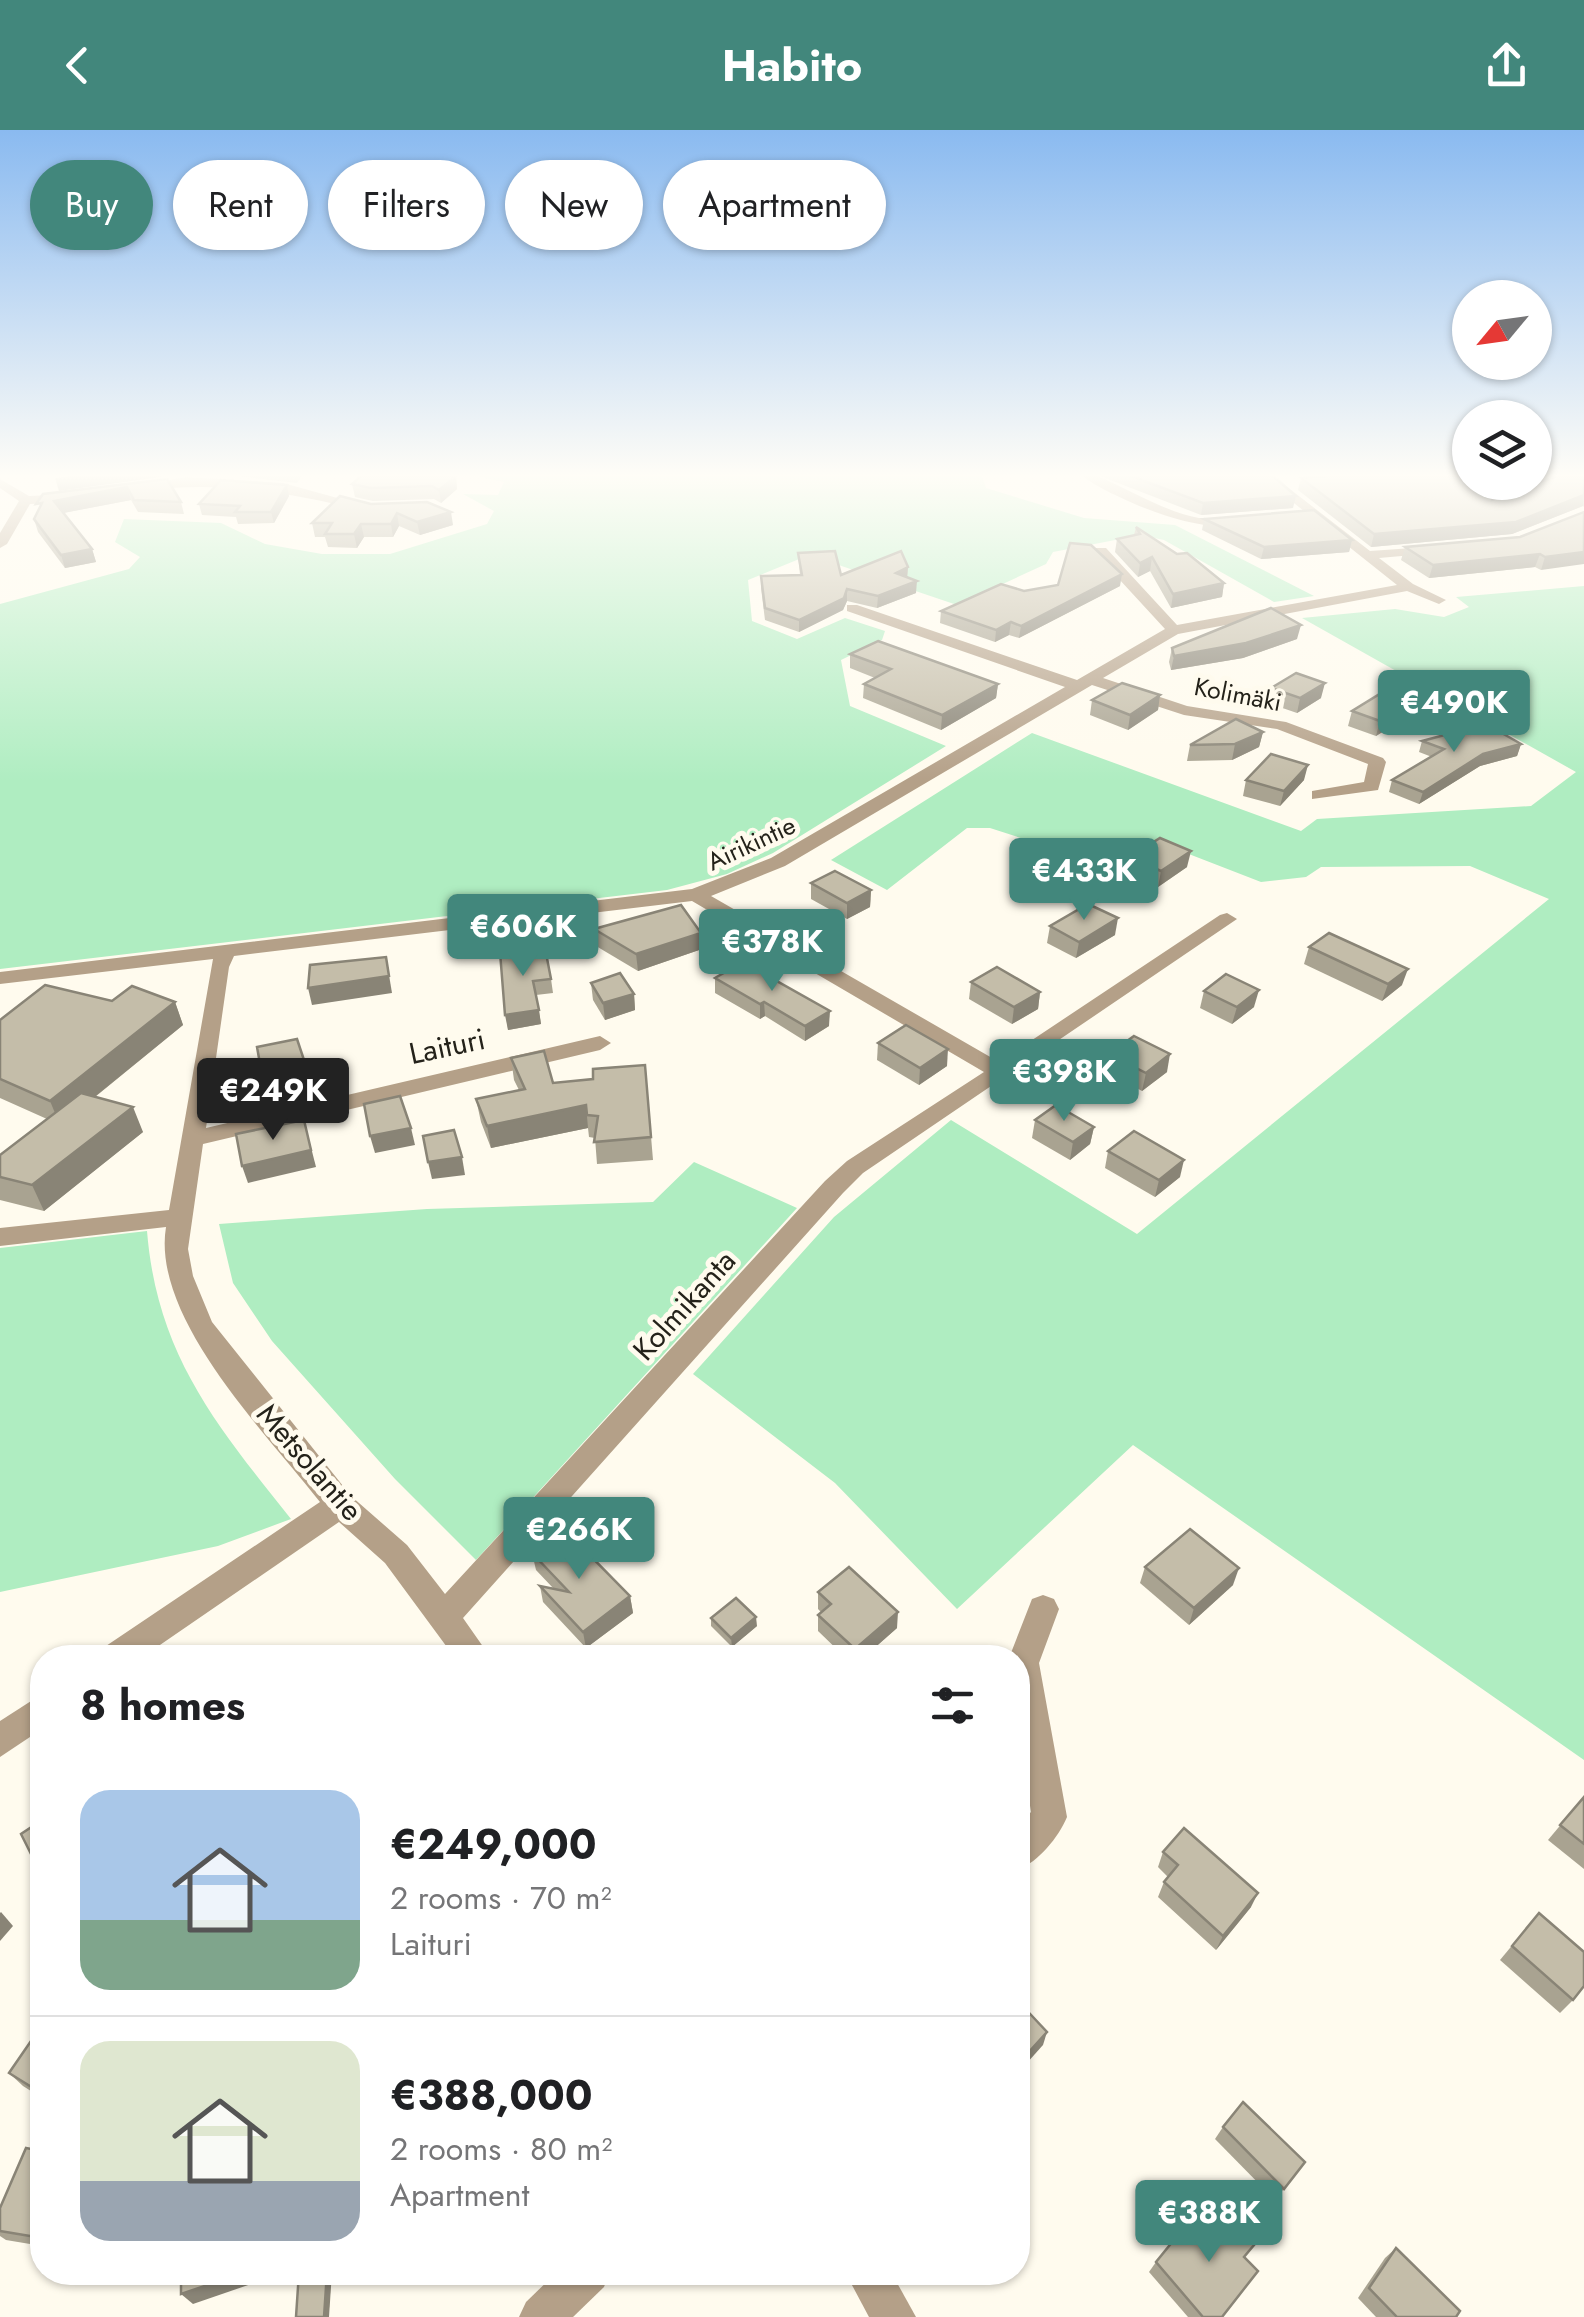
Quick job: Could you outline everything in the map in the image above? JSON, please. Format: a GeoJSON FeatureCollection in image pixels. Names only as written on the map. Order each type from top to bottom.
{"type":"FeatureCollection","features":[{"type":"Feature","properties":{"kind":"street"},"geometry":{"type":"LineString","coordinates":[[1126,578],[1174,630]]}},
{"type":"Feature","properties":{"kind":"street"},"geometry":{"type":"LineString","coordinates":[[1396,578],[1439,600]]}},
{"type":"Feature","properties":{"kind":"street","name":"Airikintie"},"geometry":{"type":"LineString","coordinates":[[0,978],[695,895],[778,862],[1174,630],[1408,587]]}},
{"type":"Feature","properties":{"kind":"street","name":"Kolimäki"},"geometry":{"type":"LineString","coordinates":[[852,608],[1081,682],[1184,710],[1280,725],[1377,762],[1372,786],[1318,794]]}},
{"type":"Feature","properties":{"kind":"street"},"geometry":{"type":"LineString","coordinates":[[695,895],[1000,1072]]}},
{"type":"Feature","properties":{"kind":"street","name":"Kolmikanta"},"geometry":{"type":"LineString","coordinates":[[445,1616],[855,1167],[1227,920]]}},
{"type":"Feature","properties":{"kind":"street"},"geometry":{"type":"LineString","coordinates":[[0,1238],[180,1217],[219,967],[226,952]]}},
{"type":"Feature","properties":{"kind":"street","name":"Laituri"},"geometry":{"type":"LineString","coordinates":[[192,1140],[600,1042]]}},
{"type":"Feature","properties":{"kind":"street","name":"Metsolantie"},"geometry":{"type":"LineString","coordinates":[[180,1217],[175,1249],[180,1276],[200,1326],[340,1505],[396,1554],[466,1645]]}},
{"type":"Feature","properties":{"kind":"street"},"geometry":{"type":"LineString","coordinates":[[133,1645],[340,1505]]}},
{"type":"Feature","properties":{"kind":"street"},"geometry":{"type":"LineString","coordinates":[[1029,1645],[1043,1608]]}},
{"type":"Feature","properties":{"kind":"street"},"geometry":{"type":"LineString","coordinates":[[1030,1702],[1050,1817],[1030,1839]]}},
{"type":"Feature","properties":{"kind":"street"},"geometry":{"type":"LineString","coordinates":[[0,1740],[30,1719]]}},
{"type":"Feature","properties":{"kind":"street"},"geometry":{"type":"LineString","coordinates":[[541,2317],[575,2285]]}},
{"type":"Feature","properties":{"kind":"street"},"geometry":{"type":"LineString","coordinates":[[874,2285],[894,2317]]}},
{"type":"Feature","properties":{"kind":"green space"},"geometry":{"type":"Polygon","coordinates":[[[96,578],[753,578],[748,580],[752,621],[797,639],[845,618],[885,631],[882,640],[841,660],[850,706],[946,746],[773,853],[727,874],[667,890],[0,969],[0,604],[96,578]]]}},
{"type":"Feature","properties":{"kind":"green space"},"geometry":{"type":"Polygon","coordinates":[[[877,578],[1015,578],[957,605],[877,578]]]}},
{"type":"Feature","properties":{"kind":"green space"},"geometry":{"type":"Polygon","coordinates":[[[1232,578],[1279,578],[1314,596],[1274,602],[1232,578]]]}},
{"type":"Feature","properties":{"kind":"green space"},"geometry":{"type":"Polygon","coordinates":[[[1584,586],[1584,1760],[1133,1445],[957,1609],[835,1483],[693,1374],[834,1217],[951,1120],[1137,1234],[1549,899],[1470,866],[1321,867],[1306,877],[1261,882],[1163,844],[1070,854],[990,828],[967,828],[887,890],[831,860],[1032,733],[1301,831],[1317,819],[1531,806],[1576,772],[1302,618],[1395,609],[1444,617],[1469,607],[1456,597],[1584,586]]]}},
{"type":"Feature","properties":{"kind":"green space"},"geometry":{"type":"Polygon","coordinates":[[[694,1162],[797,1208],[476,1560],[395,1479],[272,1341],[233,1283],[219,1224],[427,1209],[653,1202],[694,1162]]]}},
{"type":"Feature","properties":{"kind":"green space"},"geometry":{"type":"Polygon","coordinates":[[[147,1231],[153,1275],[177,1352],[216,1420],[291,1519],[218,1546],[0,1592],[0,1248],[147,1231]]]}},
{"type":"Feature","properties":{"kind":"building"},"geometry":{"type":"Polygon","coordinates":[[[761,578],[917,581],[878,596],[847,589],[844,598],[799,620],[765,608],[761,578]]]}},
{"type":"Feature","properties":{"kind":"building"},"geometry":{"type":"Polygon","coordinates":[[[1060,578],[1114,578],[1021,626],[1011,622],[996,630],[941,611],[1001,584],[1024,591],[1058,585],[1060,578]]]}},
{"type":"Feature","properties":{"kind":"building"},"geometry":{"type":"Polygon","coordinates":[[[1164,578],[1218,578],[1224,583],[1173,594],[1164,578]]]}},
{"type":"Feature","properties":{"kind":"building"},"geometry":{"type":"Polygon","coordinates":[[[1271,608],[1301,625],[1246,643],[1174,656],[1172,648],[1271,608]]]}},
{"type":"Feature","properties":{"kind":"building"},"geometry":{"type":"Polygon","coordinates":[[[878,641],[998,684],[942,715],[864,684],[891,669],[850,654],[878,641]]]}},
{"type":"Feature","properties":{"kind":"building"},"geometry":{"type":"Polygon","coordinates":[[[1296,673],[1325,683],[1300,698],[1271,688],[1296,673]]]}},
{"type":"Feature","properties":{"kind":"building"},"geometry":{"type":"Polygon","coordinates":[[[1122,683],[1160,695],[1130,715],[1092,700],[1122,683]]]}},
{"type":"Feature","properties":{"kind":"building"},"geometry":{"type":"Polygon","coordinates":[[[1383,692],[1411,702],[1380,721],[1352,711],[1383,692]]]}},
{"type":"Feature","properties":{"kind":"building"},"geometry":{"type":"Polygon","coordinates":[[[1236,719],[1263,732],[1235,744],[1190,745],[1236,719]]]}},
{"type":"Feature","properties":{"kind":"building"},"geometry":{"type":"Polygon","coordinates":[[[1486,724],[1521,744],[1483,754],[1423,792],[1392,780],[1444,749],[1422,741],[1486,724]]]}},
{"type":"Feature","properties":{"kind":"building"},"geometry":{"type":"Polygon","coordinates":[[[1271,754],[1308,765],[1284,791],[1246,780],[1271,754]]]}},
{"type":"Feature","properties":{"kind":"building"},"geometry":{"type":"Polygon","coordinates":[[[1160,838],[1191,851],[1161,871],[1130,857],[1160,838]]]}},
{"type":"Feature","properties":{"kind":"building"},"geometry":{"type":"Polygon","coordinates":[[[835,871],[871,890],[847,903],[811,883],[835,871]]]}},
{"type":"Feature","properties":{"kind":"building"},"geometry":{"type":"Polygon","coordinates":[[[1088,904],[1118,918],[1079,942],[1050,926],[1088,904]]]}},
{"type":"Feature","properties":{"kind":"building"},"geometry":{"type":"Polygon","coordinates":[[[681,905],[701,933],[636,954],[594,929],[681,905]]]}},
{"type":"Feature","properties":{"kind":"building"},"geometry":{"type":"Polygon","coordinates":[[[1329,933],[1408,969],[1388,984],[1309,947],[1329,933]]]}},
{"type":"Feature","properties":{"kind":"building"},"geometry":{"type":"Polygon","coordinates":[[[545,948],[551,979],[533,981],[539,1010],[505,1015],[500,952],[545,948]]]}},
{"type":"Feature","properties":{"kind":"building"},"geometry":{"type":"Polygon","coordinates":[[[386,957],[389,976],[308,988],[310,965],[386,957]]]}},
{"type":"Feature","properties":{"kind":"building"},"geometry":{"type":"Polygon","coordinates":[[[743,962],[830,1011],[805,1026],[715,978],[743,962]]]}},
{"type":"Feature","properties":{"kind":"building"},"geometry":{"type":"Polygon","coordinates":[[[997,967],[1040,992],[1014,1007],[971,982],[997,967]]]}},
{"type":"Feature","properties":{"kind":"building"},"geometry":{"type":"Polygon","coordinates":[[[620,973],[634,994],[603,1003],[591,983],[620,973]]]}},
{"type":"Feature","properties":{"kind":"building"},"geometry":{"type":"Polygon","coordinates":[[[1226,974],[1259,990],[1237,1007],[1204,991],[1226,974]]]}},
{"type":"Feature","properties":{"kind":"building"},"geometry":{"type":"Polygon","coordinates":[[[45,985],[112,1001],[132,986],[175,1002],[50,1101],[0,1079],[0,1020],[45,985]]]}},
{"type":"Feature","properties":{"kind":"building"},"geometry":{"type":"Polygon","coordinates":[[[906,1025],[948,1049],[920,1068],[878,1043],[906,1025]]]}},
{"type":"Feature","properties":{"kind":"building"},"geometry":{"type":"Polygon","coordinates":[[[1134,1036],[1170,1054],[1146,1073],[1109,1054],[1134,1036]]]}},
{"type":"Feature","properties":{"kind":"building"},"geometry":{"type":"Polygon","coordinates":[[[297,1039],[306,1066],[262,1075],[257,1047],[297,1039]]]}},
{"type":"Feature","properties":{"kind":"building"},"geometry":{"type":"Polygon","coordinates":[[[544,1051],[553,1083],[593,1079],[593,1069],[645,1065],[651,1137],[594,1142],[598,1116],[587,1115],[586,1105],[487,1126],[476,1099],[525,1089],[511,1058],[544,1051]]]}},
{"type":"Feature","properties":{"kind":"building"},"geometry":{"type":"Polygon","coordinates":[[[81,1093],[133,1107],[32,1185],[0,1177],[0,1155],[81,1093]]]}},
{"type":"Feature","properties":{"kind":"building"},"geometry":{"type":"Polygon","coordinates":[[[400,1096],[411,1128],[370,1136],[364,1104],[400,1096]]]}},
{"type":"Feature","properties":{"kind":"building"},"geometry":{"type":"Polygon","coordinates":[[[1056,1105],[1094,1127],[1073,1142],[1035,1120],[1056,1105]]]}},
{"type":"Feature","properties":{"kind":"building"},"geometry":{"type":"Polygon","coordinates":[[[304,1120],[311,1150],[242,1166],[236,1134],[304,1120]]]}},
{"type":"Feature","properties":{"kind":"building"},"geometry":{"type":"Polygon","coordinates":[[[454,1130],[462,1157],[428,1162],[423,1136],[454,1130]]]}},
{"type":"Feature","properties":{"kind":"building"},"geometry":{"type":"Polygon","coordinates":[[[1134,1131],[1184,1160],[1159,1180],[1108,1151],[1134,1131]]]}},
{"type":"Feature","properties":{"kind":"building"},"geometry":{"type":"Polygon","coordinates":[[[1190,1529],[1239,1568],[1194,1608],[1145,1567],[1190,1529]]]}},
{"type":"Feature","properties":{"kind":"building"},"geometry":{"type":"Polygon","coordinates":[[[565,1530],[630,1596],[583,1632],[540,1586],[569,1592],[532,1553],[565,1530]]]}},
{"type":"Feature","properties":{"kind":"building"},"geometry":{"type":"Polygon","coordinates":[[[849,1567],[898,1612],[860,1645],[851,1645],[818,1615],[831,1604],[818,1592],[849,1567]]]}},
{"type":"Feature","properties":{"kind":"building"},"geometry":{"type":"Polygon","coordinates":[[[736,1598],[756,1617],[731,1638],[711,1618],[736,1598]]]}},
{"type":"Feature","properties":{"kind":"building"},"geometry":{"type":"Polygon","coordinates":[[[1584,1797],[1584,1844],[1560,1825],[1584,1797]]]}},
{"type":"Feature","properties":{"kind":"building"},"geometry":{"type":"Polygon","coordinates":[[[30,1828],[30,1852],[21,1834],[30,1828]]]}},
{"type":"Feature","properties":{"kind":"building"},"geometry":{"type":"Polygon","coordinates":[[[1184,1828],[1258,1893],[1223,1936],[1164,1882],[1178,1865],[1163,1852],[1184,1828]]]}},
{"type":"Feature","properties":{"kind":"building"},"geometry":{"type":"Polygon","coordinates":[[[1539,1913],[1584,1952],[1584,1986],[1573,2000],[1512,1946],[1539,1913]]]}},
{"type":"Feature","properties":{"kind":"building"},"geometry":{"type":"Polygon","coordinates":[[[1030,2014],[1047,2032],[1030,2051],[1030,2014]]]}},
{"type":"Feature","properties":{"kind":"building"},"geometry":{"type":"Polygon","coordinates":[[[30,2042],[30,2086],[9,2073],[30,2042]]]}},
{"type":"Feature","properties":{"kind":"building"},"geometry":{"type":"Polygon","coordinates":[[[1243,2102],[1305,2162],[1284,2189],[1223,2127],[1243,2102]]]}},
{"type":"Feature","properties":{"kind":"building"},"geometry":{"type":"Polygon","coordinates":[[[26,2148],[30,2149],[30,2236],[0,2231],[0,2208],[26,2148]]]}},
{"type":"Feature","properties":{"kind":"building"},"geometry":{"type":"Polygon","coordinates":[[[1200,2208],[1224,2233],[1233,2222],[1254,2245],[1244,2257],[1258,2271],[1222,2317],[1203,2317],[1156,2262],[1200,2208]]]}},
{"type":"Feature","properties":{"kind":"building"},"geometry":{"type":"Polygon","coordinates":[[[1396,2248],[1460,2311],[1456,2317],[1397,2317],[1369,2288],[1396,2248]]]}},
{"type":"Feature","properties":{"kind":"building"},"geometry":{"type":"Polygon","coordinates":[[[181,2285],[208,2285],[181,2294],[181,2285]]]}},
{"type":"Feature","properties":{"kind":"building"},"geometry":{"type":"Polygon","coordinates":[[[298,2285],[326,2285],[324,2317],[296,2317],[298,2285]]]}}]}
